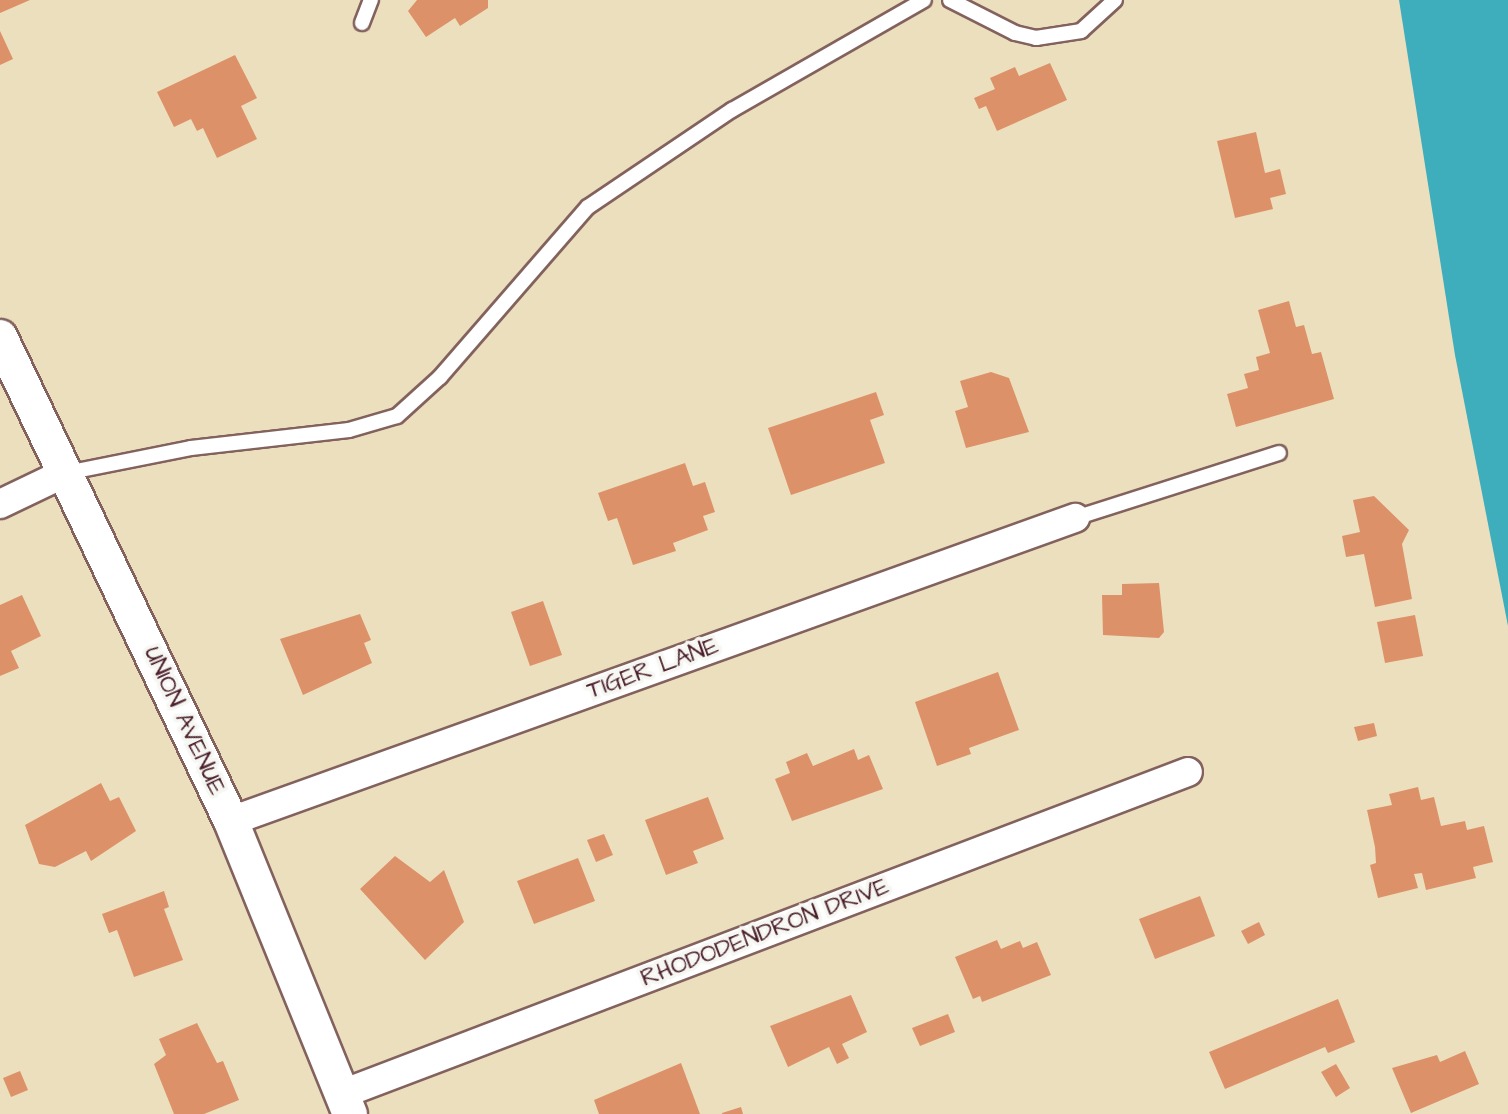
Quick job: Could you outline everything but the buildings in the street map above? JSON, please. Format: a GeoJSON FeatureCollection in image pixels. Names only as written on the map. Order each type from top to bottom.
{"type":"FeatureCollection","features":[{"type":"Feature","properties":{"kind":"street","name":"UNION AVENUE"},"geometry":{"type":"LineString","coordinates":[[0,337],[231,821],[346,1104]]}},
{"type":"Feature","properties":{"kind":"street"},"geometry":{"type":"LineString","coordinates":[[0,504],[65,473]]}},
{"type":"Feature","properties":{"kind":"street","name":"TIGER LANE"},"geometry":{"type":"LineString","coordinates":[[231,821],[1075,518]]}},
{"type":"Feature","properties":{"kind":"street","name":"RHODODENDRON DRIVE"},"geometry":{"type":"LineString","coordinates":[[346,1104],[1188,772]]}},
{"type":"Feature","properties":{"kind":"lane"},"geometry":{"type":"LineString","coordinates":[[362,23],[371,0]]}},
{"type":"Feature","properties":{"kind":"lane"},"geometry":{"type":"LineString","coordinates":[[65,473],[191,448],[349,430],[397,416],[440,377],[588,207],[732,110],[924,0]]}},
{"type":"Feature","properties":{"kind":"lane"},"geometry":{"type":"LineString","coordinates":[[950,0],[1015,33],[1036,38],[1081,31],[1115,0]]}},
{"type":"Feature","properties":{"kind":"lane"},"geometry":{"type":"LineString","coordinates":[[1075,518],[1279,453]]}},
{"type":"Feature","properties":{"kind":"water"},"geometry":{"type":"Polygon","coordinates":[[[1399,0],[1508,0],[1508,626],[1455,355],[1399,0]]]}}]}
